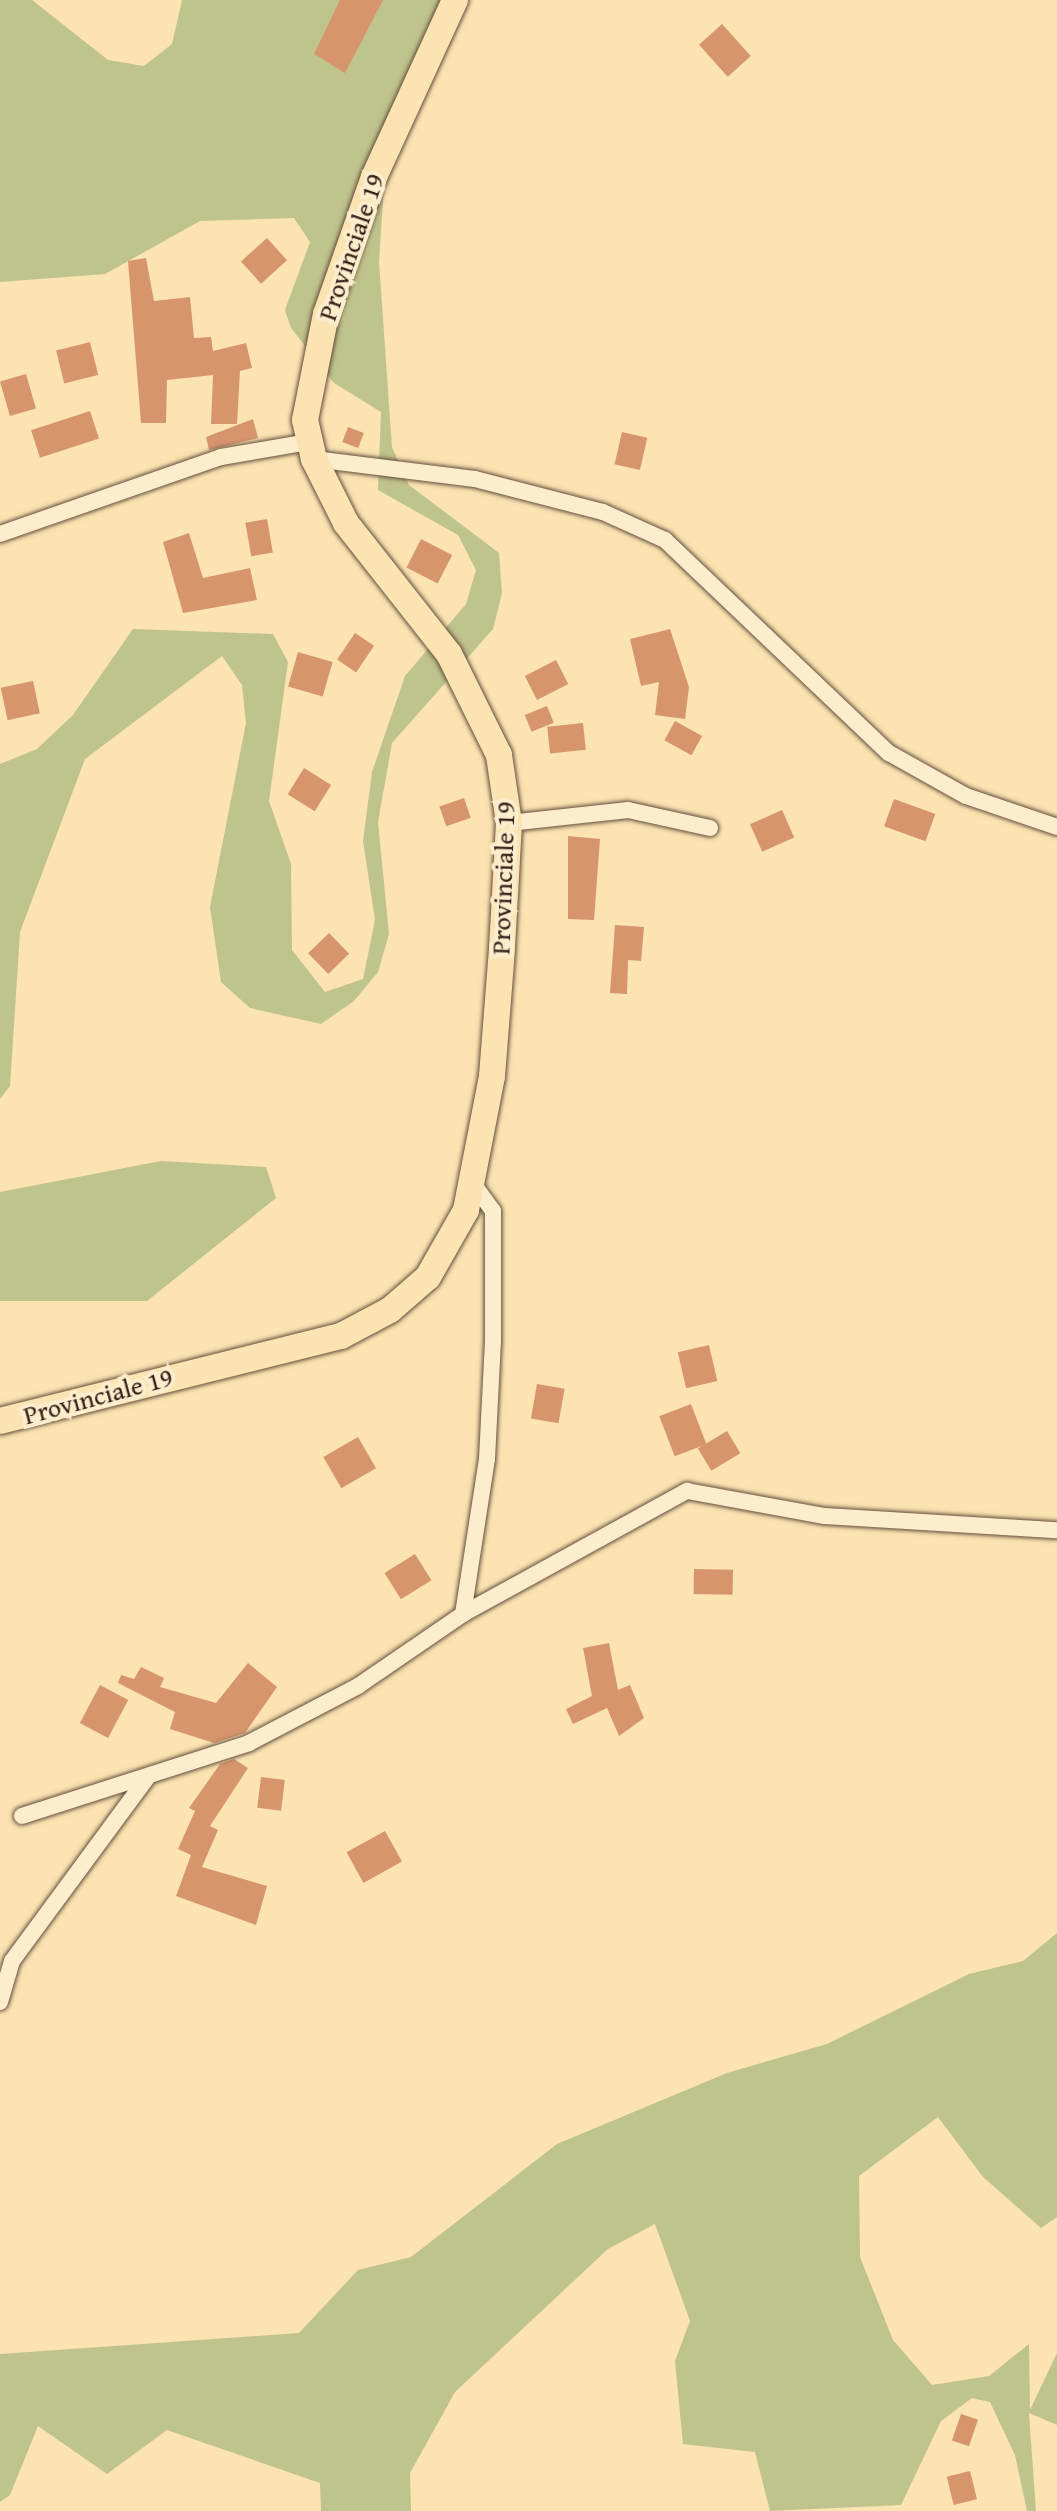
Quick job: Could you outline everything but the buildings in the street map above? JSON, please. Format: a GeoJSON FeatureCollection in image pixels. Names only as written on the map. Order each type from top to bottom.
{"type":"FeatureCollection","features":[{"type":"Feature","properties":{"kind":"main road","name":"Provinciale 19"},"geometry":{"type":"LineString","coordinates":[[0,1421],[364,1325],[428,1277],[458,1229],[473,1183],[492,1076],[509,823],[499,755],[477,705],[442,644],[361,546],[311,451],[309,388],[326,314],[399,114],[434,57],[455,0]]}},
{"type":"Feature","properties":{"kind":"street"},"geometry":{"type":"LineString","coordinates":[[0,534],[221,457],[311,451],[475,479],[603,512],[665,540],[889,753],[966,796],[1057,827]]}},
{"type":"Feature","properties":{"kind":"street"},"geometry":{"type":"LineString","coordinates":[[509,823],[628,810],[710,828]]}},
{"type":"Feature","properties":{"kind":"street"},"geometry":{"type":"LineString","coordinates":[[463,1614],[487,1459],[493,1342],[493,1211],[473,1183]]}},
{"type":"Feature","properties":{"kind":"street"},"geometry":{"type":"LineString","coordinates":[[22,1816],[147,1778],[263,1736],[358,1686],[463,1614],[687,1491],[825,1516],[1057,1530]]}},
{"type":"Feature","properties":{"kind":"street"},"geometry":{"type":"LineString","coordinates":[[0,2002],[12,1961],[147,1778]]}},
{"type":"Feature","properties":{"kind":"green space"},"geometry":{"type":"Polygon","coordinates":[[[0,0],[32,0],[108,60],[144,66],[172,44],[182,0],[453,0],[386,154],[379,262],[392,447],[409,485],[499,553],[502,593],[493,629],[392,743],[378,822],[389,934],[378,972],[354,1001],[321,1024],[250,1008],[221,982],[210,907],[246,723],[242,685],[222,656],[85,759],[20,932],[10,1086],[0,1099],[0,764],[37,749],[73,715],[133,629],[273,634],[288,662],[269,801],[291,864],[292,950],[325,992],[363,979],[375,920],[363,841],[372,772],[405,676],[466,604],[476,570],[458,535],[378,490],[381,412],[334,383],[291,328],[285,310],[310,242],[294,218],[200,221],[105,274],[0,282],[0,0]]]}},
{"type":"Feature","properties":{"kind":"green space"},"geometry":{"type":"Polygon","coordinates":[[[161,1161],[266,1167],[276,1198],[147,1301],[0,1301],[0,1192],[161,1161]]]}},
{"type":"Feature","properties":{"kind":"green space"},"geometry":{"type":"Polygon","coordinates":[[[1057,1933],[1057,2217],[1041,2228],[983,2177],[938,2117],[859,2176],[860,2257],[893,2340],[932,2385],[989,2376],[1029,2344],[1030,2410],[1057,2353],[1057,2425],[1029,2413],[1036,2511],[1027,2511],[1015,2455],[990,2402],[972,2398],[941,2421],[901,2505],[770,2511],[755,2452],[683,2444],[675,2361],[690,2321],[655,2224],[608,2249],[455,2392],[410,2473],[411,2511],[321,2511],[320,2483],[167,2430],[107,2474],[38,2426],[10,2495],[0,2502],[0,2354],[299,2333],[358,2270],[411,2257],[557,2144],[727,2073],[827,2044],[969,1974],[1023,1961],[1057,1933]]]}}]}
